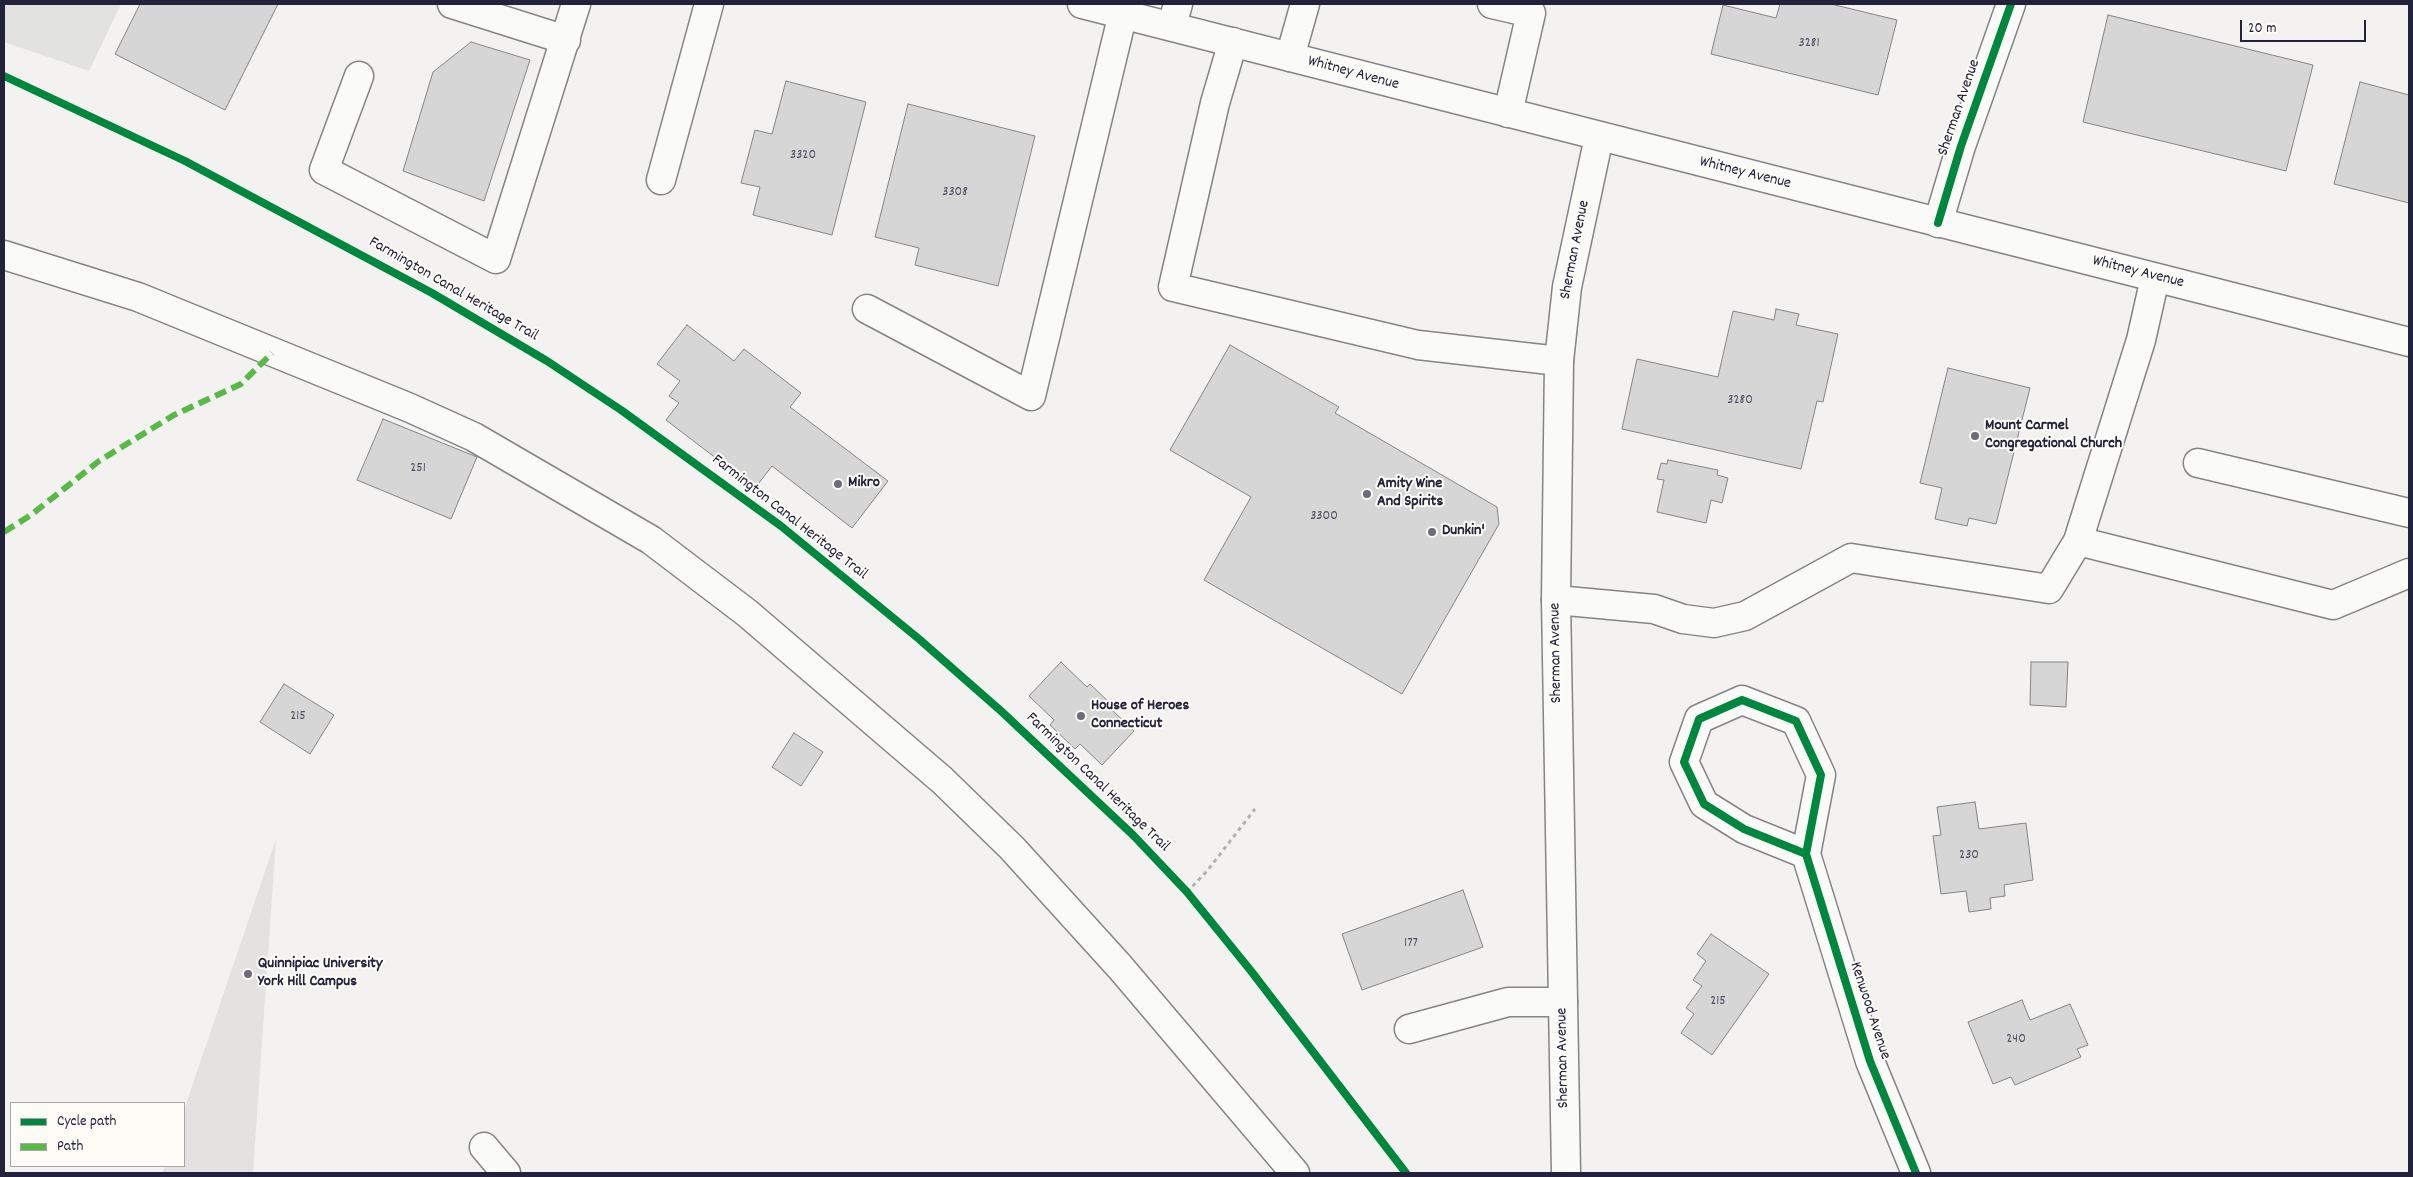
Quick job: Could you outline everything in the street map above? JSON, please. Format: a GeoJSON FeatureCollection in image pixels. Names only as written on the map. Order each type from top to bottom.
{"type":"FeatureCollection","features":[{"type":"Feature","properties":{"kind":"main road"},"geometry":{"type":"LineString","coordinates":[[452,4],[566,40]]}},
{"type":"Feature","properties":{"kind":"main road"},"geometry":{"type":"LineString","coordinates":[[359,76],[324,170],[496,259],[576,4]]}},
{"type":"Feature","properties":{"kind":"main road"},"geometry":{"type":"LineString","coordinates":[[661,180],[709,4]]}},
{"type":"Feature","properties":{"kind":"main road","name":"Whitney Avenue"},"geometry":{"type":"LineString","coordinates":[[1082,4],[1123,14],[1175,15],[1233,42],[1508,114],[2409,342]]}},
{"type":"Feature","properties":{"kind":"main road"},"geometry":{"type":"LineString","coordinates":[[1290,57],[1305,4]]}},
{"type":"Feature","properties":{"kind":"main road"},"geometry":{"type":"LineString","coordinates":[[1492,4],[1532,9],[1508,114]]}},
{"type":"Feature","properties":{"kind":"main road","name":"Sherman Avenue"},"geometry":{"type":"LineString","coordinates":[[1938,222],[1961,146],[2011,4]]}},
{"type":"Feature","properties":{"kind":"main road"},"geometry":{"type":"LineString","coordinates":[[867,309],[1031,396],[1123,14]]}},
{"type":"Feature","properties":{"kind":"main road"},"geometry":{"type":"LineString","coordinates":[[1233,42],[1215,103],[1173,287],[1418,345],[1560,361]]}},
{"type":"Feature","properties":{"kind":"main road","name":"Sherman Avenue"},"geometry":{"type":"LineString","coordinates":[[1566,1168],[1556,600],[1560,361],[1568,286],[1600,137]]}},
{"type":"Feature","properties":{"kind":"main road"},"geometry":{"type":"LineString","coordinates":[[4,255],[138,297],[418,412],[474,437],[651,540],[747,613],[942,780],[1012,848],[1120,967],[1295,1173]]}},
{"type":"Feature","properties":{"kind":"main road"},"geometry":{"type":"LineString","coordinates":[[1556,600],[1654,609],[1684,619],[1714,623],[1745,616],[1850,558],[2049,589],[2078,541],[2141,340],[2155,278]]}},
{"type":"Feature","properties":{"kind":"main road"},"geometry":{"type":"LineString","coordinates":[[2198,463],[2409,513]]}},
{"type":"Feature","properties":{"kind":"main road"},"geometry":{"type":"LineString","coordinates":[[2078,541],[2333,605],[2409,573]]}},
{"type":"Feature","properties":{"kind":"main road","name":"Kenwood Avenue"},"geometry":{"type":"LineString","coordinates":[[1806,854],[1744,829],[1704,804],[1684,762],[1699,718],[1742,700],[1796,721],[1821,775],[1806,854],[1870,1060],[1916,1173]]}},
{"type":"Feature","properties":{"kind":"main road"},"geometry":{"type":"LineString","coordinates":[[1409,1029],[1508,1002],[1563,1002]]}},
{"type":"Feature","properties":{"kind":"main road"},"geometry":{"type":"LineString","coordinates":[[484,1147],[506,1173]]}},
{"type":"Feature","properties":{"kind":"path"},"geometry":{"type":"LineString","coordinates":[[1187,892],[1207,871],[1256,809]]}},
{"type":"Feature","properties":{"kind":"path"},"geometry":{"type":"LineString","coordinates":[[1180,885],[1193,899]]}},
{"type":"Feature","properties":{"kind":"shaded area"},"geometry":{"type":"Polygon","coordinates":[[[4,4],[121,4],[89,71],[4,42],[4,4]]]}},
{"type":"Feature","properties":{"kind":"shaded area","name":"Quinnipiac University York Hill Campus"},"geometry":{"type":"Polygon","coordinates":[[[276,839],[253,1173],[162,1173],[165,1167],[185,1167],[185,1107],[276,839]]]}},
{"type":"Feature","properties":{"kind":"building"},"geometry":{"type":"Polygon","coordinates":[[[140,4],[278,4],[225,110],[115,54],[140,4]]]}},
{"type":"Feature","properties":{"kind":"building"},"geometry":{"type":"Polygon","coordinates":[[[1780,4],[1831,4],[1897,20],[1878,95],[1711,54],[1723,5],[1776,18],[1780,4]]]}},
{"type":"Feature","properties":{"kind":"building"},"geometry":{"type":"Polygon","coordinates":[[[2108,15],[2313,65],[2286,171],[2083,122],[2108,15]]]}},
{"type":"Feature","properties":{"kind":"building"},"geometry":{"type":"Polygon","coordinates":[[[471,42],[530,60],[484,201],[403,171],[433,72],[471,42]]]}},
{"type":"Feature","properties":{"kind":"building"},"geometry":{"type":"Polygon","coordinates":[[[786,81],[866,102],[832,235],[753,215],[760,187],[741,183],[755,130],[772,134],[786,81]]]}},
{"type":"Feature","properties":{"kind":"building"},"geometry":{"type":"Polygon","coordinates":[[[2360,82],[2409,95],[2409,203],[2334,184],[2360,82]]]}},
{"type":"Feature","properties":{"kind":"building"},"geometry":{"type":"Polygon","coordinates":[[[908,104],[1035,136],[998,286],[915,265],[919,248],[875,237],[908,104]]]}},
{"type":"Feature","properties":{"kind":"building"},"geometry":{"type":"Polygon","coordinates":[[[1776,309],[1799,314],[1796,325],[1838,334],[1823,402],[1817,401],[1801,469],[1622,429],[1637,359],[1718,377],[1733,311],[1774,320],[1776,309]]]}},
{"type":"Feature","properties":{"kind":"building"},"geometry":{"type":"Polygon","coordinates":[[[687,325],[734,361],[744,349],[801,393],[790,407],[888,481],[852,528],[772,466],[755,488],[666,420],[679,403],[669,396],[680,381],[657,364],[687,325]]]}},
{"type":"Feature","properties":{"kind":"building"},"geometry":{"type":"Polygon","coordinates":[[[1230,345],[1339,407],[1335,413],[1497,507],[1499,524],[1402,694],[1204,580],[1251,497],[1170,450],[1230,345]]]}},
{"type":"Feature","properties":{"kind":"building","name":"Mount Carmel Congregational Church"},"geometry":{"type":"Polygon","coordinates":[[[1948,368],[2030,388],[1996,524],[1969,518],[1967,526],[1935,519],[1942,488],[1920,483],[1948,368]]]}},
{"type":"Feature","properties":{"kind":"building"},"geometry":{"type":"Polygon","coordinates":[[[383,419],[477,457],[451,519],[357,480],[383,419]]]}},
{"type":"Feature","properties":{"kind":"building"},"geometry":{"type":"Polygon","coordinates":[[[1668,460],[1718,470],[1717,475],[1728,478],[1722,503],[1711,500],[1706,523],[1657,512],[1664,480],[1657,479],[1661,463],[1667,464],[1668,460]]]}},
{"type":"Feature","properties":{"kind":"building"},"geometry":{"type":"Polygon","coordinates":[[[1061,662],[1087,687],[1090,684],[1113,706],[1111,709],[1134,731],[1102,765],[1080,744],[1075,749],[1050,725],[1054,720],[1029,696],[1061,662]]]}},
{"type":"Feature","properties":{"kind":"building"},"geometry":{"type":"Polygon","coordinates":[[[2031,662],[2068,662],[2066,707],[2030,705],[2031,662]]]}},
{"type":"Feature","properties":{"kind":"building"},"geometry":{"type":"Polygon","coordinates":[[[284,684],[334,715],[310,754],[260,722],[284,684]]]}},
{"type":"Feature","properties":{"kind":"building"},"geometry":{"type":"Polygon","coordinates":[[[794,733],[823,752],[801,786],[772,767],[794,733]]]}},
{"type":"Feature","properties":{"kind":"building"},"geometry":{"type":"Polygon","coordinates":[[[1975,802],[1979,829],[2026,823],[2033,880],[2004,885],[2005,896],[1990,898],[1991,909],[1969,912],[1966,891],[1941,894],[1933,836],[1941,835],[1937,807],[1975,802]]]}},
{"type":"Feature","properties":{"kind":"building"},"geometry":{"type":"Polygon","coordinates":[[[1463,890],[1483,947],[1362,990],[1342,934],[1463,890]]]}},
{"type":"Feature","properties":{"kind":"building"},"geometry":{"type":"Polygon","coordinates":[[[1711,934],[1769,974],[1712,1055],[1681,1033],[1694,1014],[1686,1008],[1702,986],[1693,980],[1706,961],[1697,954],[1711,934]]]}},
{"type":"Feature","properties":{"kind":"building"},"geometry":{"type":"Polygon","coordinates":[[[2022,1000],[2030,1020],[2070,1004],[2088,1045],[2077,1049],[2081,1057],[2015,1085],[2011,1077],[1993,1084],[1968,1022],[2022,1000]]]}},
{"type":"Feature","properties":{"kind":"marked path"},"geometry":{"type":"LineString","coordinates":[[4,532],[31,515],[99,461],[174,415],[241,384],[272,353]]}},
{"type":"Feature","properties":{"kind":"cycle path"},"geometry":{"type":"LineString","coordinates":[[1938,223],[1961,146],[2011,4]]}},
{"type":"Feature","properties":{"kind":"cycle path","name":"Farmington Canal Heritage Trail"},"geometry":{"type":"LineString","coordinates":[[4,76],[185,161],[432,293],[547,361],[621,410],[781,526],[919,639],[1001,711],[1133,835],[1187,892],[1251,971],[1406,1173]]}},
{"type":"Feature","properties":{"kind":"cycle path"},"geometry":{"type":"LineString","coordinates":[[1806,854],[1744,829],[1704,804],[1684,762],[1699,719],[1742,700],[1796,721],[1821,775],[1806,854],[1870,1061],[1916,1173]]}},
{"type":"Feature","properties":{"kind":"place","name":"Mount Carmel Congregational Church"},"geometry":{"type":"Point","coordinates":[1975,436]}},
{"type":"Feature","properties":{"kind":"place","name":"Mikro"},"geometry":{"type":"Point","coordinates":[838,484]}},
{"type":"Feature","properties":{"kind":"place","name":"Amity Wine And Spirits"},"geometry":{"type":"Point","coordinates":[1367,494]}},
{"type":"Feature","properties":{"kind":"place","name":"Dunkin'"},"geometry":{"type":"Point","coordinates":[1432,532]}},
{"type":"Feature","properties":{"kind":"place","name":"House of Heroes Connecticut"},"geometry":{"type":"Point","coordinates":[1081,716]}},
{"type":"Feature","properties":{"kind":"place","name":"Quinnipiac University York Hill Campus"},"geometry":{"type":"Point","coordinates":[248,974]}}]}
